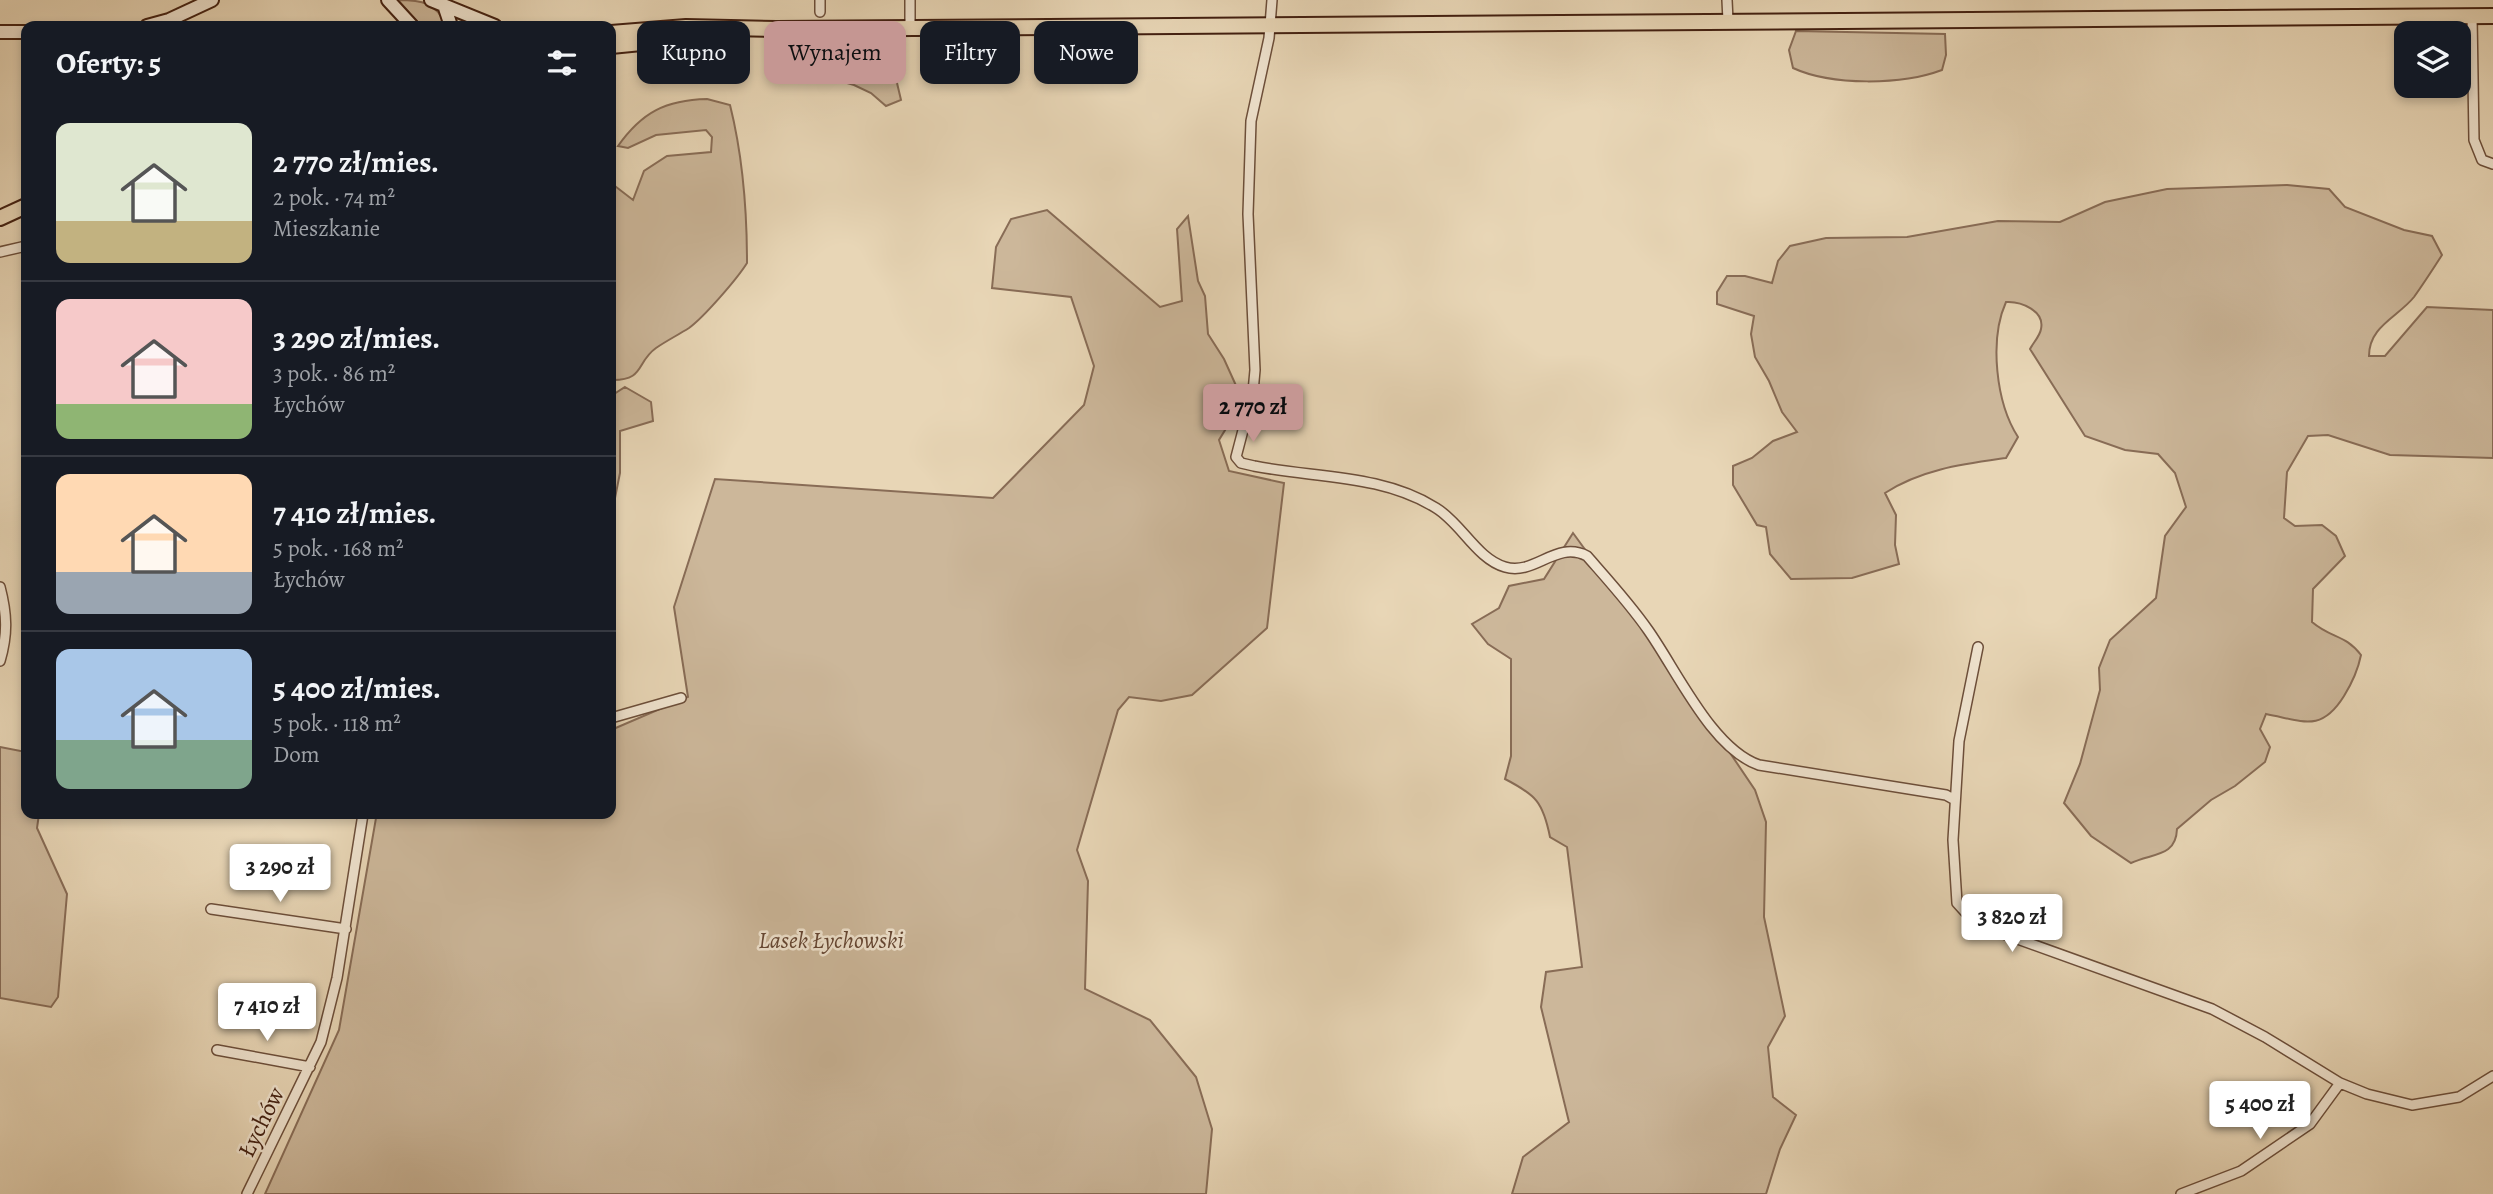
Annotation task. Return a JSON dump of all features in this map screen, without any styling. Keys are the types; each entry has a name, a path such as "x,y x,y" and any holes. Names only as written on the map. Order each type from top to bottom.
{"main road":[{"path":"165,21 212,0"},
{"path":"388,0 407,21"},
{"path":"431,0 481,21"},
{"path":"445,8 449,21"},
{"path":"906,28 2493,16"},
{"path":"616,33 686,27 764,29"},
{"path":"616,45 764,30"},
{"path":"0,32 21,32"},
{"path":"0,218 21,208"}],"street":[{"path":"820,0 820,12"},
{"path":"910,0 910,28"},
{"path":"1272,0 1270,25 1251,121 1248,214 1255,370 1253,392 1236,447 1236,457 1241,463 1279,471 1346,477 1407,496 1436,508 1493,562 1507,568 1519,569 1559,552 1578,552 1587,556 1647,629 1729,748 1742,759 1759,765 1946,795 1955,800"},
{"path":"1727,0 1728,21"},
{"path":"2472,16 2474,140 2482,160 2493,164"},
{"path":"0,251 21,248"},
{"path":"0,587 7,612 7,636 0,661"},
{"path":"1978,647 1959,741 1955,800 1955,894 1965,914 1976,924 2212,1009 2265,1037 2340,1083 2413,1105 2459,1097 2493,1076"},
{"path":"616,717 681,698"},
{"name":"Łychów","path":"247,1194 310,1067 328,1017 346,929 362,819"},
{"path":"211,909 346,929"},
{"name":"Łychów","path":"217,1050 310,1067"},
{"path":"2181,1194 2242,1171 2310,1124 2340,1083"}],"green space":[{"path":"398,0 427,4 438,12 444,21 417,21"},
{"path":"1796,31 1945,34 1946,55 1942,70 1907,79 1867,81 1827,78 1793,68 1789,50"},
{"path":"850,84 897,84 901,100 886,106 871,93"},
{"path":"707,99 730,105 743,184 747,263 695,323 650,353 635,374 616,380 616,187 633,200 644,171 667,156 711,152 712,137 706,130 656,135 628,148 618,146 646,116 667,105"},
{"path":"2287,185 2329,189 2345,207 2404,230 2432,236 2442,255 2414,297 2379,329 2370,346 2369,356 2385,356 2427,307 2493,310 2493,458 2390,455 2328,435 2308,436 2287,472 2284,518 2295,526 2322,525 2336,536 2345,556 2313,589 2312,622 2349,643 2361,655 2354,676 2336,708 2319,720 2301,721 2266,714 2260,729 2270,747 2265,762 2235,786 2211,800 2177,829 2176,838 2168,849 2131,863 2091,836 2064,803 2080,764 2100,690 2099,668 2110,640 2156,598 2165,536 2186,507 2175,473 2158,454 2125,450 2085,436 2030,349 2040,332 2039,317 2025,305 2006,302 1998,334 1997,371 2004,407 2018,437 2006,458 1928,473 1885,493 1896,515 1895,545 1899,564 1852,578 1791,579 1770,554 1766,527 1757,525 1733,485 1733,466 1752,458 1773,441 1797,432 1782,412 1755,357 1751,334 1754,316 1717,304 1717,292 1727,276 1745,276 1772,283 1778,261 1790,246 1826,238 1907,237 1998,221 2060,222 2105,202 2167,189"},
{"name":"Lasek Łychowski","path":"1047,210 1160,307 1182,301 1177,229 1188,216 1198,281 1205,296 1208,334 1224,359 1243,401 1219,440 1229,471 1284,483 1267,628 1192,695 1161,701 1129,697 1118,710 1077,850 1088,881 1085,989 1150,1020 1196,1077 1212,1129 1206,1194 265,1194 339,1030 376,819 616,819 616,728 688,697 674,607 715,479 993,498 1084,405 1094,366 1071,297 992,288 996,247 1011,219"},
{"path":"625,387 651,402 653,421 620,431 620,473 616,493 616,393"},
{"path":"1573,533 1689,692 1755,790 1766,822 1764,917 1785,1016 1768,1047 1773,1097 1796,1115 1780,1149 1766,1194 1512,1194 1523,1157 1569,1122 1541,1007 1546,972 1582,967 1567,847 1550,837 1541,807 1531,795 1505,779 1511,756 1511,659 1488,644 1472,624 1499,608 1509,586 1544,579"},
{"path":"0,747 21,751 21,819 38,819 37,828 67,894 58,997 51,1007 0,998"}]}
